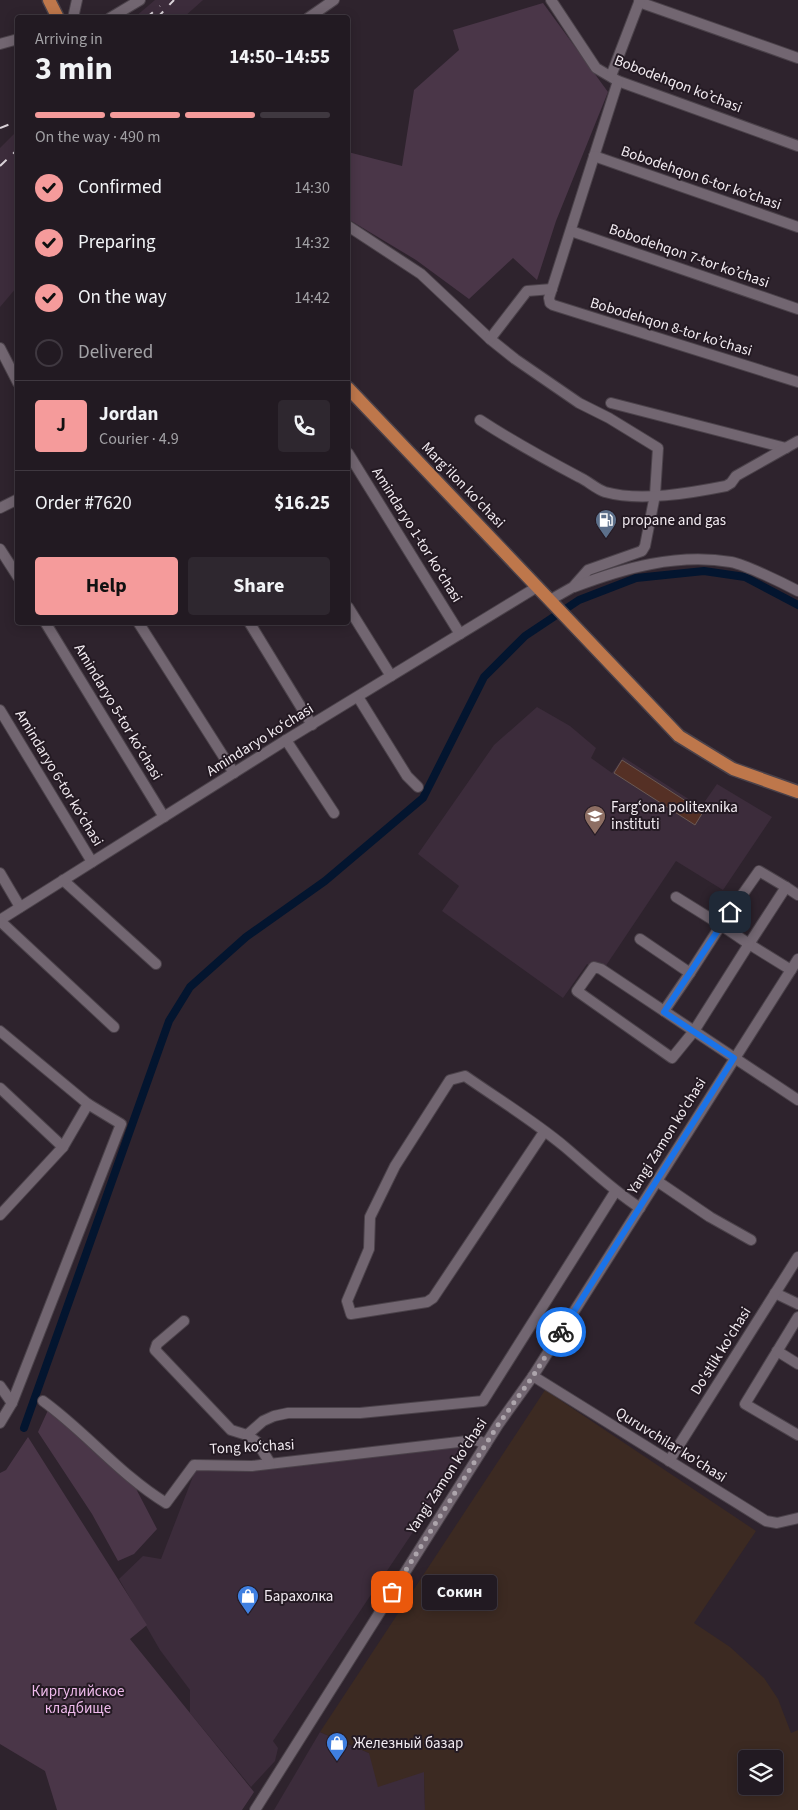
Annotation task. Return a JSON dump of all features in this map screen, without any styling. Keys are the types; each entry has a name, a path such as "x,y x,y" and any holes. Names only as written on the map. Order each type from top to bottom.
{"main road":[{"path":"49,0 56,15"},
{"name":"Marg'ilon ko'chasi","path":"350,391 679,736 733,769 798,792"}],"street":[{"path":"74,15 77,0"},
{"path":"312,15 334,0"},
{"name":"Bobodehqon koʼchasi","path":"551,0 596,68 614,78 798,146"},
{"path":"115,15 138,1"},
{"path":"490,339 527,292 552,289 594,156 614,78 639,1 798,58"},
{"path":"0,44 15,40"},
{"name":"Bobodehqon 6-tor koʼchasi","path":"594,156 798,227"},
{"path":"350,227 421,274 490,339 515,359 578,403 609,418 658,448 656,495 645,546 642,551 588,570 573,587 552,602"},
{"name":"Bobodehqon 7-tor koʼchasi","path":"571,231 798,309"},
{"name":"Bobodehqon 8-tor koʼchasi","path":"552,289 550,303 553,305 798,382"},
{"path":"0,348 15,377"},
{"path":"611,403 786,448"},
{"path":"480,420 521,446 603,492 625,496 656,495 726,486 732,483 736,476 798,441"},
{"name":"Amindaryo 1-tor koʻchasi","path":"350,456 460,634"},
{"path":"0,508 15,500"},
{"path":"0,549 15,573"},
{"path":"573,587 617,571 671,560 685,560 732,562 798,591"},
{"name":"Amindaryo koʻchasi","path":"0,921 286,740 537,587"},
{"path":"350,610 391,676"},
{"name":"Amindaryo 5-tor koʻchasi","path":"47,625 164,817"},
{"path":"140,625 234,773"},
{"path":"251,625 312,725"},
{"path":"358,697 406,776 418,787"},
{"name":"Amindaryo 6-tor koʻchasi","path":"0,710 92,862"},
{"path":"286,740 334,813"},
{"path":"664,1012 720,925 759,871 798,895"},
{"path":"0,873 20,907"},
{"path":"63,880 156,964"},
{"path":"786,887 694,1031 672,1058 577,991 594,967 601,969 664,1012 694,1031 798,1100"},
{"path":"676,897 791,970"},
{"path":"0,921 114,1026"},
{"path":"640,939 690,973"},
{"name":"Yangi Zamon ko'chasi","path":"255,1810 486,1444 533,1376 798,959"},
{"path":"0,1031 88,1104 121,1124 12,1403 0,1423"},
{"path":"544,1132 433,1298 427,1302 351,1314 347,1301 369,1249 370,1217 395,1166 450,1080 465,1076 544,1132 565,1147 615,1192 640,1208"},
{"path":"0,1088 63,1147"},
{"path":"1,1213 63,1147 88,1104"},
{"path":"657,1181 710,1217 751,1240"},
{"path":"247,1435 263,1421 288,1413 360,1413 483,1401 615,1192"},
{"name":"Do'stlik ko'chasi","path":"669,1461 798,1257"},
{"path":"776,1293 798,1304"},
{"path":"798,1318 745,1404 798,1435"},
{"path":"184,1321 157,1344 155,1350 232,1430 247,1435 257,1442 270,1463"},
{"path":"777,1351 798,1364"},
{"name":"Quruvchilar ko'chasi","path":"533,1376 766,1521 777,1523 798,1518"},
{"path":"0,1386 12,1403"},
{"name":"Tong koʻchasi","path":"43,1401 66,1418 150,1493 166,1503 194,1465 252,1466 476,1440 486,1444"}],"shaded area":[{"path":"155,0 203,0 186,15 137,15"},
{"path":"15,133 15,289 0,307 0,148"},
{"name":"Fargʻona politexnika instituti","path":"537,707 570,726 596,748 591,758 612,773 623,757 701,807 717,784 772,817 723,890 676,861 601,973 587,964 563,998 442,911 459,886 418,854 494,745"},
{"path":"545,1390 756,1531 694,1623 730,1647 764,1678 778,1699 791,1733 798,1730 798,1810 425,1810 424,1772 378,1787 369,1753 320,1732"},
{"name":"Барахолка","path":"474,1441 273,1741 278,1748 275,1761 251,1787 190,1713 190,1690 160,1650 119,1579 143,1556 161,1559 197,1466"},
{"name":"Железный базар","path":"320,1732 369,1753 424,1772 425,1810 274,1810"}],"green space":[{"path":"543,3 608,92 556,221 537,280 513,258 469,299 416,260 350,220 350,153 402,166 414,90 459,50 453,30"},
{"path":"49,1408 132,1481 157,1529 134,1554 118,1561 92,1514 38,1432"},
{"name":"Киргулийское кладбище","path":"28,1437 147,1625 130,1639 254,1792 242,1810 57,1810 45,1771 0,1744 0,1473 6,1470"}],"building":[{"path":"622,760 703,812 695,825 614,773"}],"waterway":[{"path":"24,1428 169,1021 190,987 246,937 325,881 423,798 484,677 525,636 579,600 636,578 704,571 745,577 798,605"}],"railway":[{"path":"160,15 174,0"},
{"path":"150,15 160,6"},
{"path":"0,128 15,122"},
{"path":"0,166 15,152"}],"way so far":[{"path":"392,1592 498,1425 561,1332"}],"place":[{"name":"propane and gas","path":"606,539"},
{"name":"Fargʻona politexnika instituti","path":"595,835"},
{"name":"Сокин","path":"392,1592"},
{"name":"Барахолка","path":"248,1615"},
{"name":"Железный базар","path":"337,1762"}],"route":[{"path":"561,1332 734,1058 664,1012 730,912"}]}
